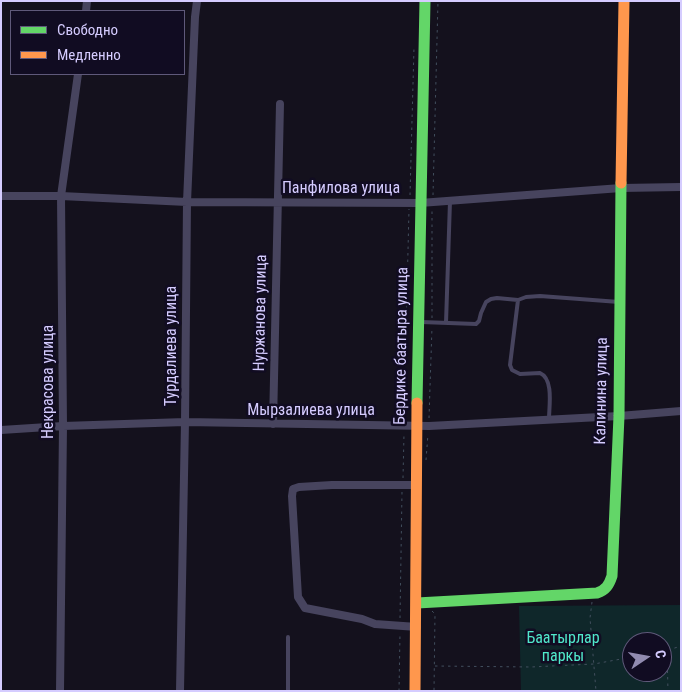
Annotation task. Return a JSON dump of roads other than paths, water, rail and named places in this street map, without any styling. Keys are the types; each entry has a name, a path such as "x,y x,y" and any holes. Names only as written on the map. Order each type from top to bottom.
{"street":[{"name":"Турдалиева улица","path":"180,691 187,202 197,1"},
{"name":"Бердике баатыра улица","path":"415,691 417,627 420,603 416,485 423,426 415,203 424,1"},
{"name":"Калинина улица","path":"420,603 597,593 603,592 609,586 612,576 619,416 624,1"},
{"name":"Некрасова улица","path":"60,691 63,426 61,196 78,75"},
{"name":"Нуржанова улица","path":"273,424 280,104"},
{"name":"Панфилова улица","path":"1,196 61,196 187,202 415,203 621,188 681,187"},
{"name":"Мырзалиева улица","path":"1,430 185,422 423,426 681,411"},
{"path":"416,485 298,487 293,489 292,496 298,597 305,608 362,619 375,624 417,627"}],"lane":[{"path":"446,323 450,201"},
{"path":"418,322 476,324 479,322 486,302 497,298 518,300 526,297 540,296 620,302"},
{"path":"518,300 510,364 512,370 520,374 540,373 546,376 549,388 549,420"},
{"path":"288,637 288,691"}],"park label":[{"name":"Баатырлар паркы","path":"563,648"}]}
